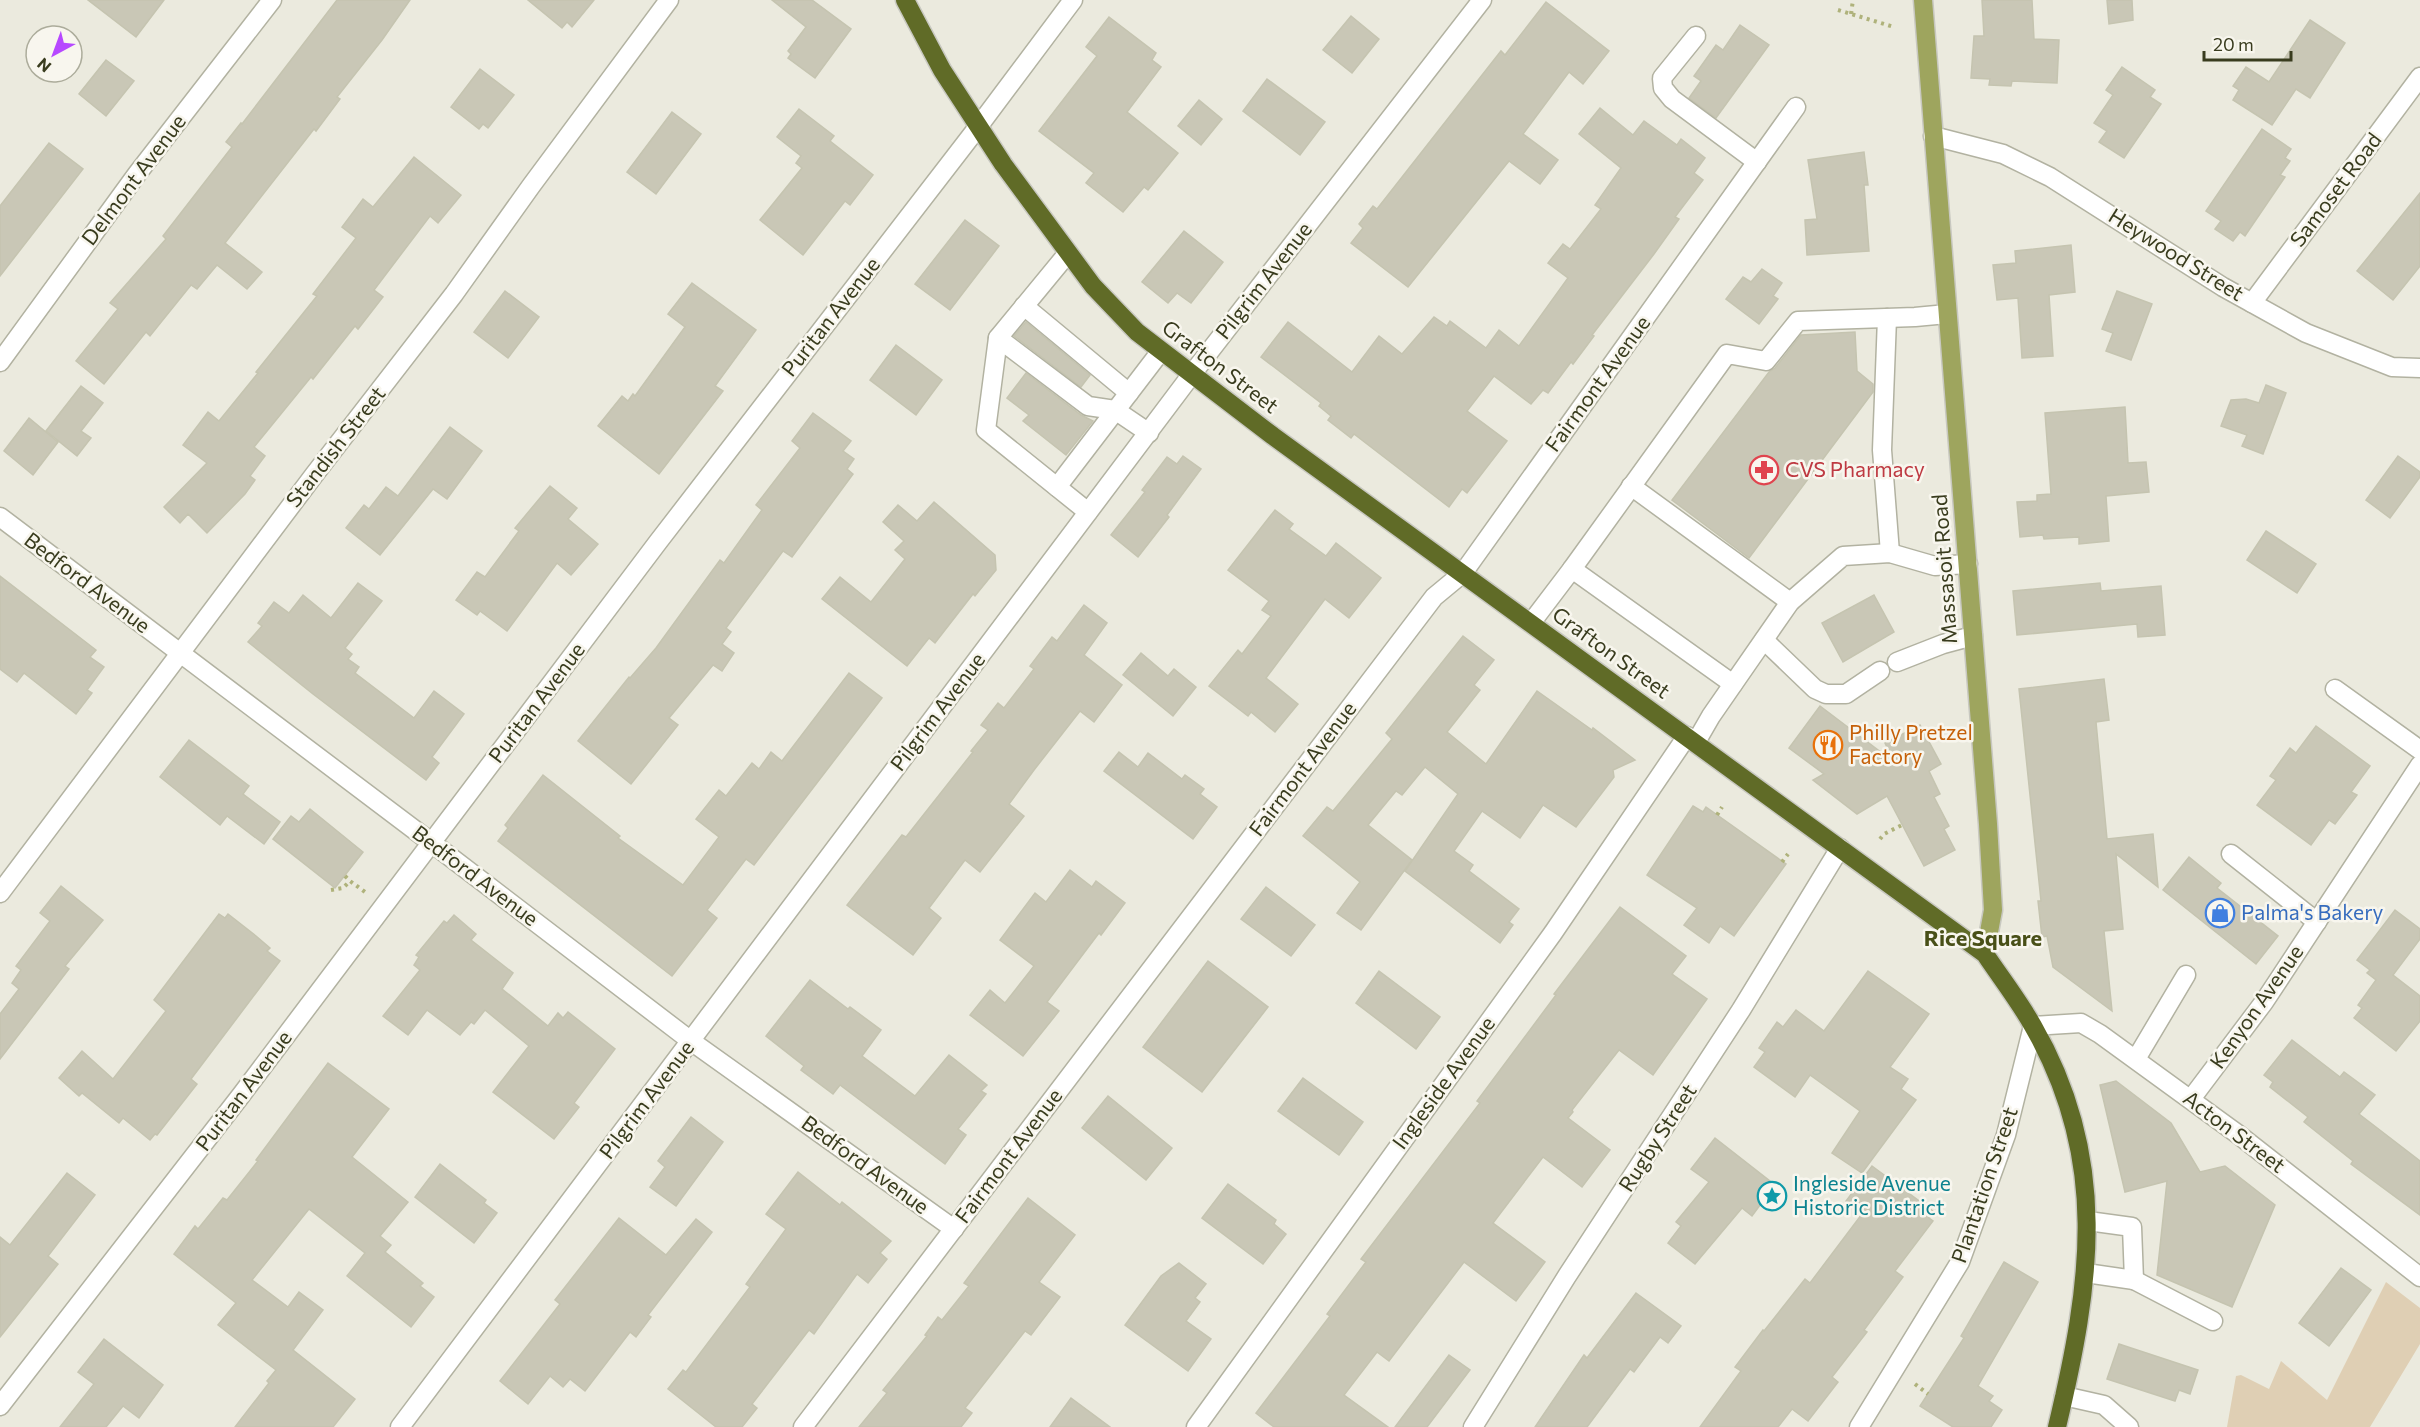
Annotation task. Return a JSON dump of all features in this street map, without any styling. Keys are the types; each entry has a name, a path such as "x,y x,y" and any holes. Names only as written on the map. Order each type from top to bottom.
{"highway":[{"name":"Grafton Street","path":"905,0 936,60 978,127 1092,286 1137,332 1273,436 1985,954 2033,1026 2068,1106 2082,1156 2088,1221 2086,1273 2078,1336 2057,1427"}],"main road":[{"name":"Massasoit Road","path":"1923,0 1988,824 1993,910 1985,954"}],"street":[{"name":"Delmont Avenue","path":"0,363 137,174 272,0"},
{"name":"Standish Street","path":"0,892 314,475 454,294 669,0"},
{"name":"Puritan Avenue","path":"0,1406 242,1095 658,542 1073,0"},
{"name":"Pilgrim Avenue","path":"400,1427 1192,374 1482,0"},
{"path":"1695,36 1662,78 1663,88 1672,99 1757,162"},
{"name":"Samoset Road","path":"2252,303 2420,77"},
{"name":"Fairmont Avenue","path":"803,1427 1434,597 1463,573 1796,107"},
{"name":"Heywood Street","path":"1933,136 2003,154 2050,177 2252,303 2306,333 2392,367 2420,368"},
{"path":"1068,253 998,338 986,430 1088,512"},
{"path":"1024,306 1129,393"},
{"path":"1531,623 1727,354 1766,361 1798,321 1947,314"},
{"path":"1887,318 1882,450 1890,553"},
{"path":"998,338 1088,406 1115,410 1149,433"},
{"path":"1057,487 1161,351"},
{"path":"2392,367 2420,379"},
{"path":"1631,486 1790,602"},
{"name":"Bedford Avenue","path":"0,517 691,1041 954,1229"},
{"name":"Ingleside Avenue","path":"1201,1425 1790,602 1843,556 1890,553 1935,566 1968,564"},
{"path":"1572,569 1733,684"},
{"path":"1897,662 1943,644 1973,636"},
{"path":"1764,640 1815,688 1826,694 1846,694 1880,671"},
{"path":"2335,689 2420,750"},
{"name":"Kenyon Avenue","path":"2190,1099 2264,1002 2420,765"},
{"name":"Rugby Street","path":"1473,1427 1741,1010 1840,848"},
{"path":"2231,854 2316,922"},
{"path":"2136,1059 2186,975"},
{"name":"Acton Street","path":"2033,1026 2081,1023 2136,1059 2190,1099 2420,1277"},
{"name":"Plantation Street","path":"1859,1427 1960,1262 2006,1135 2033,1026"},
{"path":"2088,1221 2132,1227 2134,1280"},
{"path":"2086,1273 2134,1280 2213,1322"},
{"path":"2064,1396 2104,1405 2129,1427"}],"path":[{"path":"1851,14 1853,0"},
{"path":"1838,10 1894,27"},
{"path":"1717,814 1722,807"},
{"path":"1880,839 1884,834 1902,825"},
{"path":"1782,862 1788,854"},
{"path":"345,876 366,893"},
{"path":"331,890 344,888 350,880"},
{"path":"1915,1384 1928,1394"}],"shaded area":[{"path":"2386,1282 2420,1308 2420,1344 2370,1427 2227,1427 2236,1376 2241,1375 2269,1389 2281,1361 2327,1400"}],"building":[{"path":"88,0 164,0 136,37"},
{"path":"337,0 410,0 337,97 340,99 316,131 314,129 225,243 262,272 247,289 217,265 197,289 191,285 150,336 146,332 104,384 76,361 118,309 110,303 166,239 163,236 232,147 226,142"},
{"path":"528,0 594,0 572,27 567,22 562,28"},
{"path":"772,0 812,0 851,29 815,78 788,58 791,54 788,51 806,27"},
{"path":"1982,0 2032,0 2034,39 2059,40 2057,83 2012,81 2011,86 1989,85 1990,79 1971,78 1974,36 1984,36"},
{"path":"2107,0 2132,0 2133,20 2109,24"},
{"path":"1546,2 1609,51 1583,84 1569,72 1523,134 1558,160 1540,184 1509,161 1408,287 1351,243 1363,228 1359,224 1373,206 1377,209 1501,51 1505,55"},
{"path":"1351,16 1379,39 1352,73 1323,50"},
{"path":"1109,17 1156,53 1152,60 1161,67 1127,112 1178,153 1148,190 1144,187 1123,212 1086,183 1094,173 1039,131 1097,56 1086,47"},
{"path":"2310,20 2345,43 2310,98 2296,89 2272,125 2233,100 2239,90 2233,86 2246,67 2269,82"},
{"path":"1740,25 1769,45 1716,118 1689,98 1701,81 1694,76 1716,45 1723,50"},
{"path":"106,60 134,81 106,116 79,94"},
{"path":"2122,67 2155,90 2150,97 2161,104 2124,158 2099,142 2107,131 2094,123 2113,95 2106,90"},
{"path":"480,69 514,95 488,128 483,124 479,129 451,107"},
{"path":"1267,79 1325,122 1300,155 1243,111"},
{"path":"1199,100 1222,119 1201,145 1178,126"},
{"path":"1600,108 1633,135 1644,121 1677,145 1681,139 1705,158 1694,173 1703,180 1675,217 1679,219 1654,254 1592,335 1594,336 1573,364 1571,362 1548,393 1543,390 1531,404 1494,376 1467,411 1507,441 1467,493 1462,489 1449,507 1354,434 1351,438 1328,420 1331,416 1319,406 1321,403 1261,357 1288,322 1352,372 1379,336 1402,354 1434,317 1447,326 1450,321 1486,348 1499,330 1519,346 1568,278 1548,263 1563,244 1570,249 1601,209 1595,205 1621,168 1579,134"},
{"path":"799,109 834,136 830,141 873,175 850,205 845,201 803,255 760,220 802,168 796,163 801,156 777,137"},
{"path":"672,112 701,134 656,194 627,172"},
{"path":"2262,129 2291,149 2285,158 2290,161 2280,175 2285,177 2245,236 2240,232 2233,241 2215,229 2221,221 2206,211"},
{"path":"49,143 83,169 0,276 0,206"},
{"path":"1864,152 1868,185 1864,185 1869,251 1807,255 1805,220 1817,219 1808,160"},
{"path":"414,157 461,195 438,223 430,216 374,290 383,297 358,329 355,326 313,379 311,377 254,447 265,456 250,476 255,480 245,494 207,533 188,514 180,523 164,507 207,463 183,445 208,412 219,421 317,296 313,294 356,238 342,227 363,199 373,207"},
{"path":"2420,193 2420,266 2393,300 2357,271"},
{"path":"965,220 999,246 950,310 915,284"},
{"path":"1184,231 1223,262 1191,303 1177,293 1168,303 1142,282"},
{"path":"2071,245 2075,292 2049,295 2053,356 2022,358 2018,298 1997,300 1993,265 2016,263 2015,251"},
{"path":"1762,269 1782,283 1773,296 1778,299 1759,324 1726,299 1743,277 1751,282"},
{"path":"692,283 756,330 715,386 723,391 659,474 598,426 622,396 628,401 633,394 635,396 685,327 668,314"},
{"path":"505,291 539,317 508,358 474,332"},
{"path":"2117,291 2152,304 2131,360 2106,351 2113,333 2102,329"},
{"path":"1026,322 1090,375 1081,387 1014,336"},
{"path":"1855,332 1857,371 1873,384 1873,392 1749,558 1672,500 1769,372 1775,368 1801,335"},
{"path":"896,345 942,380 916,415 870,380"},
{"path":"1026,373 1081,415 1093,421 1066,455 1023,421 1029,415 1007,398"},
{"path":"2266,385 2286,393 2263,454 2242,446 2247,435 2221,426 2231,400 2246,399 2259,403"},
{"path":"81,386 103,403 81,431 91,438 77,456 46,431"},
{"path":"2125,407 2128,463 2146,462 2149,492 2106,496 2109,541 2079,544 2079,537 2044,539 2043,535 2020,537 2017,502 2037,501 2037,495 2051,494 2045,413"},
{"path":"813,413 851,441 843,451 854,459 847,469 853,474 792,557 783,551 726,628 731,632 722,644 734,653 722,671 713,665 669,718 678,725 631,784 578,741 629,677 656,648 720,560 724,563 762,510 756,505 800,448 792,441"},
{"path":"29,418 58,442 33,475 4,451"},
{"path":"450,427 482,451 447,499 433,489 380,555 346,528 364,505 369,509 386,487 398,496"},
{"path":"1183,456 1201,469 1167,515 1169,517 1138,557 1111,535 1145,492 1142,490 1167,457 1177,464"},
{"path":"2398,456 2420,472 2420,477 2390,518 2366,500"},
{"path":"550,486 577,508 568,519 598,544 571,575 557,563 507,631 480,611 477,615 456,600 477,572 485,577 519,531 515,528"},
{"path":"934,502 995,555 996,570 975,596 973,594 935,643 929,638 907,666 822,599 840,577 871,602 905,559 895,550 904,541 883,522 898,505 917,521"},
{"path":"1275,510 1293,524 1289,529 1326,556 1336,543 1381,578 1349,618 1325,599 1266,678 1298,704 1275,732 1251,712 1248,716 1209,686 1238,650 1242,654 1271,616 1262,610 1269,601 1228,570"},
{"path":"2266,531 2316,564 2297,593 2247,560"},
{"path":"0,576 96,650 90,657 104,667 87,690 92,693 76,714 24,673 17,682 0,669"},
{"path":"358,583 382,601 345,648 352,654 348,659 359,667 355,673 414,718 434,691 464,714 432,757 439,763 426,780 248,642 262,626 258,623 274,602 289,613 303,595 331,618"},
{"path":"2100,583 2101,591 2161,586 2165,635 2138,637 2137,624 2017,635 2013,591"},
{"path":"1874,595 1894,632 1843,662 1822,623"},
{"path":"1084,605 1107,623 1084,655 1122,685 1094,722 1080,711 1034,770 1009,804 1024,816 980,872 965,860 929,908 941,918 913,955 847,905 902,835 906,837 973,752 971,751 988,730 981,725 998,703 1004,708 1034,669 1030,666 1052,637 1057,641"},
{"path":"1463,636 1494,660 1474,685 1480,690 1447,732 1486,764 1537,691 1592,730 1593,728 1635,760 1613,770 1614,777 1576,827 1543,805 1520,838 1482,811 1454,851 1473,865 1469,871 1519,909 1509,922 1513,925 1500,943 1405,871 1458,794 1425,767 1402,795 1396,791 1368,825 1412,860 1361,930 1337,913 1360,882 1303,836 1327,807 1333,811 1392,739 1386,733"},
{"path":"1141,653 1168,676 1174,669 1196,687 1173,716 1123,675"},
{"path":"849,673 882,698 754,865 746,859 707,910 717,918 672,976 498,841 508,828 505,825 543,775 620,836 618,838 683,885 719,837 696,819 719,790 726,796 752,763 759,769 771,752 782,761"},
{"path":"2104,679 2109,720 2096,722 2107,839 2153,834 2158,887 2116,854 2123,929 2104,931 2112,1011 2053,967 2047,936 2042,937 2038,901 2041,901 2019,689"},
{"path":"1820,706 1894,762 1885,743 1920,725 1941,764 1929,771 1940,794 1934,797 1949,826 1944,829 1955,850 1924,866 1887,796 1857,814 1813,780 1824,774 1789,748"},
{"path":"2316,726 2370,766 2351,792 2357,795 2335,824 2329,820 2311,845 2257,805 2276,780 2270,776 2290,748 2296,753"},
{"path":"189,740 249,786 243,794 280,822 264,844 227,816 220,825 160,777"},
{"path":"1119,752 1138,767 1148,753 1182,779 1185,775 1204,789 1200,794 1217,807 1193,839 1104,771"},
{"path":"1693,806 1703,812 1706,807 1786,864 1734,936 1720,926 1709,943 1684,925 1697,908 1647,875"},
{"path":"310,809 363,852 335,888 273,839 291,816 299,822"},
{"name":"Palma's Bakery","path":"2189,857 2221,883 2217,888 2278,936 2256,964 2163,890"},
{"path":"1070,870 1092,887 1096,881 1125,903 1101,935 1099,933 1047,1002 1059,1011 1023,1056 970,1015 990,990 1005,1003 1034,966 1000,940 1035,893 1046,902"},
{"path":"61,886 103,920 65,966 69,969 0,1059 0,1014 19,989 12,983 21,970 16,966 50,921 40,913"},
{"path":"1266,887 1315,925 1291,956 1241,919"},
{"path":"1620,907 1686,956 1672,974 1707,999 1653,1075 1619,1050 1572,1110 1568,1118 1610,1150 1582,1187 1543,1157 1493,1223 1545,1262 1516,1301 1464,1262 1389,1361 1377,1352 1344,1395 1388,1427 1274,1427 1256,1413 1330,1316 1327,1314 1366,1262 1361,1259 1480,1103 1477,1101"},
{"path":"2395,910 2420,929 2420,939 2393,975 2420,996 2420,1021 2396,1051 2354,1018 2362,1008 2358,1005 2376,980 2367,973 2370,970 2357,960"},
{"path":"219,914 225,918 228,914 270,948 267,951 280,961 191,1079 197,1084 157,1135 155,1134 150,1140 123,1118 119,1123 82,1093 79,1096 59,1078 82,1051 113,1079 166,1011 154,1000"},
{"path":"454,915 476,934 471,940 513,973 502,989 548,1026 558,1013 563,1018 568,1012 615,1049 574,1103 579,1107 554,1139 493,1092 529,1046 485,1010 474,1024 471,1022 460,1035 427,1010 408,1035 383,1016 420,970 414,965 419,957 416,955 444,921 447,923"},
{"path":"1208,961 1268,1007 1202,1092 1143,1047"},
{"path":"1379,971 1440,1017 1416,1049 1356,1003"},
{"path":"1868,971 1929,1014 1890,1067 1908,1079 1901,1089 1916,1100 1862,1173 1832,1153 1860,1111 1810,1075 1795,1097 1754,1067 1765,1052 1759,1048 1777,1022 1783,1027 1796,1010 1824,1031"},
{"path":"810,980 848,1009 850,1007 881,1030 862,1056 915,1096 949,1055 987,1085 981,1091 986,1094 958,1129 966,1135 945,1164 840,1085 833,1094 801,1070 804,1066 766,1036"},
{"path":"2292,1040 2340,1077 2344,1072 2375,1095 2359,1114 2420,1161 2420,1215 2351,1164 2353,1161 2304,1122 2308,1117 2270,1087 2273,1082 2264,1075"},
{"path":"328,1063 389,1109 352,1157 408,1202 380,1236 391,1245 385,1252 423,1283 420,1286 434,1297 411,1327 347,1276 365,1253 309,1209 252,1280 288,1307 299,1292 323,1310 293,1350 355,1399 333,1427 235,1427 269,1383 267,1381 276,1370 218,1325 236,1303 174,1254 195,1226 198,1229 223,1198 227,1200 258,1161 256,1160"},
{"path":"1303,1078 1363,1122 1339,1155 1278,1111"},
{"path":"2116,1081 2171,1123 2200,1172 2225,1166 2275,1205 2232,1307 2157,1275 2167,1181 2125,1192 2100,1085"},
{"path":"1108,1096 1172,1148 1146,1180 1082,1128"},
{"path":"691,1117 723,1142 676,1206 650,1187 665,1167 658,1161"},
{"path":"1715,1138 1775,1185 1752,1216 1742,1208 1695,1264 1668,1243 1681,1226 1676,1222 1709,1182 1691,1169"},
{"path":"440,1164 486,1200 484,1203 497,1213 474,1243 415,1197"},
{"path":"1872,1166 1934,1212 1929,1218 1933,1221 1895,1271 1903,1277 1864,1330 1867,1332 1832,1377 1838,1382 1808,1421 1792,1409 1778,1427 1700,1427 1741,1371 1735,1367 1763,1330 1805,1279 1810,1283 1862,1214 1846,1201"},
{"path":"798,1172 840,1205 842,1202 891,1241 880,1253 887,1259 868,1283 857,1274 814,1334 809,1330 752,1404 757,1408 742,1427 716,1427 668,1389 683,1370 686,1372 750,1287 746,1284 786,1229 766,1214"},
{"path":"67,1173 95,1195 48,1256 58,1264 0,1337 0,1237 10,1245"},
{"path":"1228,1184 1276,1220 1274,1224 1286,1234 1263,1264 1202,1218"},
{"path":"1028,1198 1075,1235 1039,1282 1060,1297 1031,1335 1025,1331 965,1408 972,1413 961,1427 859,1427 887,1393 883,1390 927,1336 925,1335 938,1317 942,1320 969,1286 964,1283"},
{"path":"619,1218 666,1255 696,1219 712,1232 648,1315 651,1317 636,1337 630,1332 585,1391 570,1379 563,1387 550,1376 528,1404 500,1381 560,1304 555,1300"},
{"path":"2004,1262 2038,1282 1978,1386 1993,1396 1989,1401 2002,1410 1991,1427 1953,1427 1920,1406 1964,1338 1961,1336"},
{"path":"1179,1263 1206,1284 1195,1298 1200,1302 1186,1321 1211,1339 1188,1371 1125,1325 1161,1276"},
{"path":"2341,1268 2371,1290 2329,1346 2299,1323"},
{"path":"1636,1293 1681,1326 1668,1343 1660,1337 1634,1372 1630,1369 1587,1427 1535,1427 1584,1355 1587,1358"},
{"path":"104,1339 163,1385 139,1418 123,1406 106,1427 60,1427 94,1384 78,1372"},
{"path":"2119,1344 2198,1370 2190,1394 2179,1390 2175,1401 2107,1379"},
{"path":"1449,1355 1470,1370 1427,1427 1395,1427"},
{"path":"1071,1398 1110,1427 1050,1427"}],"place":[{"name":"CVS Pharmacy","path":"1764,470"},
{"name":"Philly Pretzel Factory","path":"1828,745"},
{"name":"Palma's Bakery","path":"2220,913"},
{"name":"Ingleside Avenue Historic District","path":"1772,1196"}],"district":[{"name":"Rice Square","path":"1983,938"}]}
